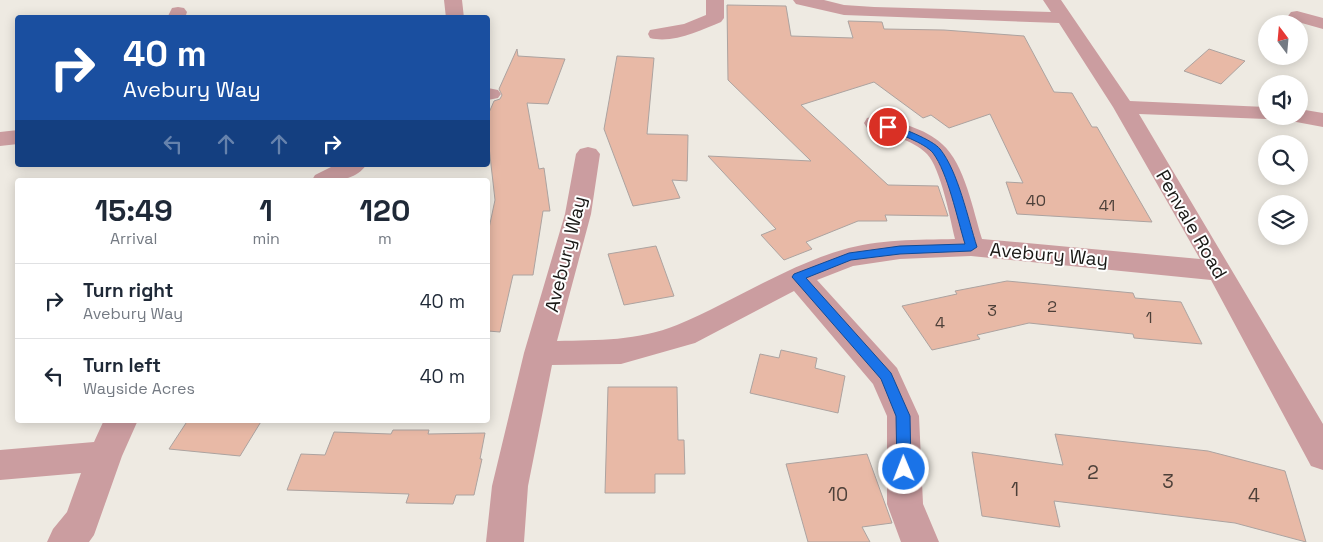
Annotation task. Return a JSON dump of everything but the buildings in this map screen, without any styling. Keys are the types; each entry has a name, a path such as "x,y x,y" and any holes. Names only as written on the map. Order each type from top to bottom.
{"street":[{"path":"657,34 688,29 715,18 715,0"},
{"path":"802,0 844,10 918,7 959,11 1057,9"},
{"name":"Penvale Road","path":"1057,9 1124,107 1220,271 1323,455"},
{"path":"1308,19 1323,24"},
{"path":"1124,107 1258,114"},
{"path":"1308,118 1323,120"},
{"path":"875,123 902,131 936,150 948,171 971,247"},
{"path":"0,139 15,137"},
{"name":"Avebury Way","path":"505,542 510,486 539,353 578,214 588,154"},
{"path":"328,178 350,167"},
{"name":"Avebury Way","path":"539,353 621,352 684,335 798,277 849,256 900,250 971,247 1220,271"},
{"path":"798,277 886,376 903,416 905,504 920,542"},
{"path":"66,542 81,523 105,456 120,423"},
{"path":"0,465 105,456"}],"route":[{"path":"888,127 902,131 936,150 948,171 971,247 900,250 849,256 798,277 886,376 903,416 904,469"}]}
